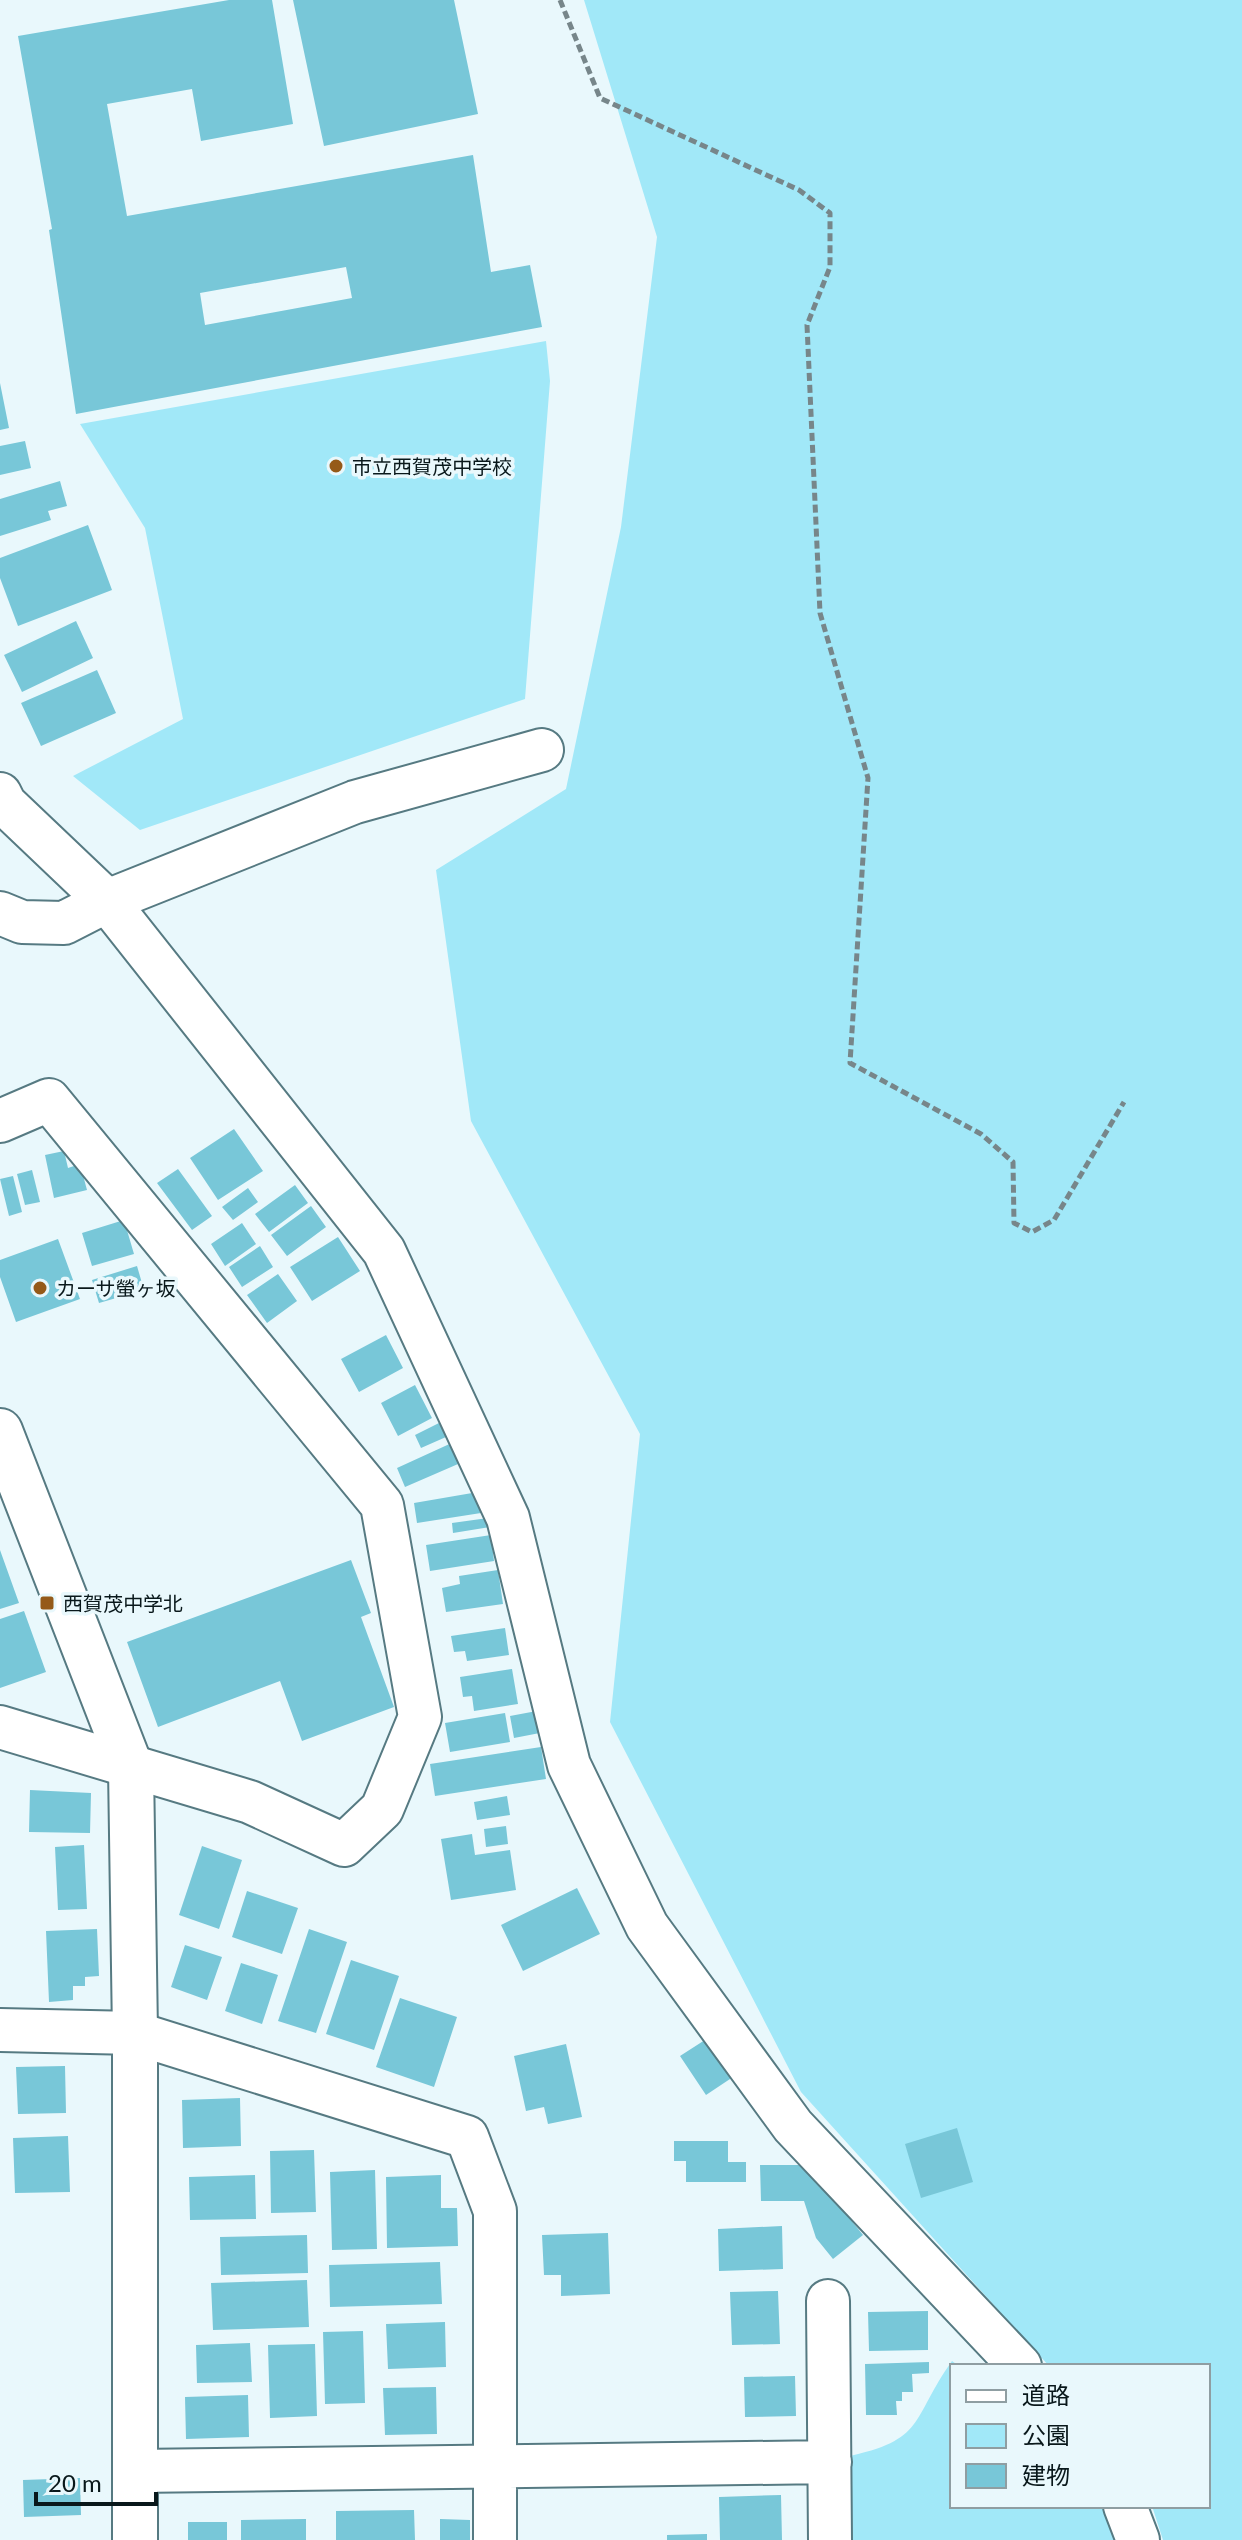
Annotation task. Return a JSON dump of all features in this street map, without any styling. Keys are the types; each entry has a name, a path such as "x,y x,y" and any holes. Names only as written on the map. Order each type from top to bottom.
{"street":[{"path":"0,913 22,922 64,923 107,901 355,802 542,750"},
{"path":"0,794 5,804 107,901 384,1251 508,1518 569,1765 647,1926 793,2126 1018,2364"},
{"path":"0,1121 49,1100 382,1505 420,1717 382,1809 344,1845 250,1802 0,1727"},
{"path":"0,1431 131,1768 135,2033 135,2540"},
{"path":"0,2030 135,2033 467,2137 495,2211 495,2540"},
{"path":"828,2301 830,2540"},
{"path":"135,2471 830,2462"},
{"path":"1126,2508 1138,2540"}],"path":[{"path":"560,0 600,98 799,190 830,213 830,267 807,325 820,613 868,778 850,1013 850,1063 981,1134 1013,1162 1014,1223 1032,1232 1054,1220 1124,1102"}],"green space":[{"path":"584,0 1242,0 1242,2540 1163,2540 1153,2508 1210,2508 1210,2364 1047,2364 801,2092 610,1722 640,1434 471,1121 436,870 566,789 621,527 657,237"},
{"path":"546,341 550,381 525,699 140,830 73,776 183,719 145,528 80,424"},
{"path":"950,2364 950,2508 1105,2508 1117,2540 847,2540 845,2457 890,2443 904,2435 914,2425"}],"building":[{"path":"229,0 272,0 293,124 201,141 192,89 107,104 127,216 473,155 491,272 530,265 542,327 76,414 49,230 52,229 18,36","holes":["346,267 352,298 205,325 200,293"]},
{"path":"293,0 454,0 478,114 324,146"},
{"path":"0,383 9,428 0,430"},
{"path":"25,441 31,468 0,475 0,446"},
{"path":"60,481 67,506 48,511 51,520 0,536 0,499"},
{"path":"88,525 112,590 18,626 0,578 0,558"},
{"path":"76,621 93,658 22,692 4,655"},
{"path":"97,670 116,713 41,746 21,703"},
{"path":"234,1129 263,1171 218,1200 190,1158"},
{"path":"64,1151 68,1168 80,1164 87,1190 54,1198 45,1155"},
{"path":"178,1169 212,1216 192,1230 157,1183"},
{"path":"32,1170 40,1202 25,1205 17,1174"},
{"path":"13,1176 22,1212 9,1216 0,1179"},
{"path":"295,1185 308,1203 269,1232 255,1214"},
{"path":"248,1188 258,1202 233,1220 222,1207"},
{"path":"311,1206 326,1227 287,1256 271,1235"},
{"path":"124,1220 134,1254 92,1266 82,1233"},
{"path":"242,1223 256,1244 225,1266 211,1244"},
{"path":"338,1237 360,1271 312,1301 290,1267"},
{"name":"カーサ螢ヶ坂","path":"58,1239 80,1299 16,1322 0,1277 0,1260"},
{"path":"260,1246 273,1267 242,1287 229,1267"},
{"path":"137,1266 144,1290 99,1303 92,1280"},
{"path":"278,1274 297,1301 267,1323 247,1295"},
{"path":"386,1335 403,1368 359,1392 341,1359"},
{"path":"415,1385 432,1418 398,1436 381,1403"},
{"path":"439,1423 446,1437 421,1448 415,1435"},
{"path":"456,1441 465,1461 405,1487 397,1468"},
{"path":"478,1492 481,1513 417,1523 414,1503"},
{"path":"488,1518 490,1527 453,1533 452,1523"},
{"path":"491,1535 494,1561 430,1571 426,1545"},
{"path":"0,1550 19,1603 0,1609"},
{"path":"351,1560 371,1613 361,1617 394,1707 302,1741 280,1681 158,1727 127,1642"},
{"path":"498,1570 503,1604 446,1612 442,1588 460,1584 459,1576"},
{"path":"24,1611 46,1672 0,1688 0,1619"},
{"path":"505,1628 509,1655 467,1661 465,1651 454,1652 451,1636"},
{"path":"512,1669 518,1704 474,1711 472,1696 463,1697 460,1677"},
{"path":"542,1710 545,1732 514,1738 510,1716"},
{"path":"505,1713 510,1742 450,1752 445,1723"},
{"path":"541,1747 546,1779 435,1796 430,1764"},
{"path":"30,1790 91,1793 90,1833 29,1832"},
{"path":"507,1796 510,1815 477,1820 474,1802"},
{"path":"506,1826 508,1844 486,1847 484,1829"},
{"path":"472,1834 475,1855 510,1850 516,1890 451,1900 441,1839"},
{"path":"84,1845 87,1909 58,1910 55,1847"},
{"path":"202,1846 242,1860 219,1929 179,1915"},
{"path":"577,1888 600,1934 523,1971 501,1925"},
{"path":"247,1891 298,1908 282,1954 232,1937"},
{"path":"97,1929 99,1976 85,1977 85,1986 73,1986 73,2000 49,2002 46,1931"},
{"path":"309,1929 347,1942 316,2033 278,2021"},
{"path":"185,1945 222,1957 207,2000 171,1987"},
{"path":"351,1960 399,1976 374,2050 326,2034"},
{"path":"241,1963 278,1975 262,2024 225,2011"},
{"path":"400,1998 457,2017 434,2087 376,2067"},
{"path":"708,2038 733,2077 706,2095 680,2056"},
{"path":"566,2044 582,2117 548,2124 544,2107 526,2111 514,2056"},
{"path":"65,2066 66,2113 18,2114 16,2067"},
{"path":"240,2098 241,2146 183,2148 182,2100"},
{"path":"957,2128 973,2182 921,2198 905,2144"},
{"path":"68,2136 70,2192 15,2193 13,2138"},
{"path":"674,2141 728,2141 728,2162 746,2162 746,2182 686,2182 686,2161 674,2161"},
{"path":"314,2150 316,2212 271,2213 270,2151"},
{"path":"760,2165 807,2165 863,2235 833,2259 816,2238 804,2201 761,2201"},
{"path":"375,2170 377,2249 332,2250 330,2172"},
{"path":"255,2175 256,2219 190,2220 189,2177"},
{"path":"441,2175 441,2208 457,2208 458,2246 387,2248 386,2177"},
{"path":"782,2226 783,2269 719,2271 718,2229"},
{"path":"608,2233 610,2294 561,2296 561,2275 544,2275 542,2235"},
{"path":"307,2235 308,2273 221,2275 220,2237"},
{"path":"440,2262 442,2304 330,2307 329,2265"},
{"path":"307,2280 309,2327 213,2330 211,2283"},
{"path":"778,2291 780,2344 732,2345 730,2292"},
{"path":"928,2311 928,2350 869,2351 868,2312"},
{"path":"445,2322 446,2367 388,2369 386,2324"},
{"path":"363,2331 365,2403 325,2404 323,2332"},
{"path":"250,2343 252,2382 197,2383 196,2345"},
{"path":"315,2344 317,2416 270,2418 268,2345"},
{"path":"929,2362 929,2373 912,2374 913,2392 902,2392 902,2401 896,2401 897,2415 866,2415 865,2364"},
{"path":"795,2376 796,2416 745,2417 744,2377"},
{"path":"436,2387 437,2434 385,2435 383,2388"},
{"path":"248,2395 249,2437 186,2439 185,2397"},
{"path":"80,2478 81,2515 24,2517 23,2480"},
{"path":"781,2495 782,2540 720,2540 719,2497"},
{"path":"414,2510 415,2540 336,2540 336,2511"},
{"path":"306,2519 306,2540 241,2540 241,2520"},
{"path":"440,2519 470,2520 470,2540 440,2540"},
{"path":"188,2522 227,2522 227,2540 188,2540"},
{"path":"707,2534 707,2540 667,2540 667,2535"}],"place":[{"name":"市立西賀茂中学校","path":"336,466"},
{"name":"カーサ螢ヶ坂","path":"40,1288"},
{"name":"西賀茂中学北","path":"47,1603"}]}
